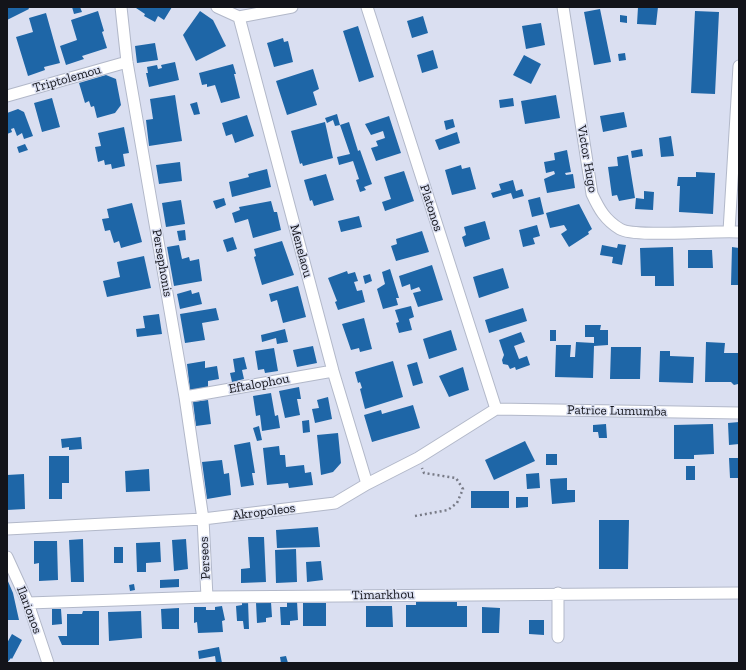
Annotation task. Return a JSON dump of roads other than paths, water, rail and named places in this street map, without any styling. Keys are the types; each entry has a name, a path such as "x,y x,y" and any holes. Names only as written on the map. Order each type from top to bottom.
{"street":[{"name":"Persephonis","path":"121,7 127,62 185,397 203,519"},
{"path":"217,7 239,17 292,7"},
{"name":"Platonos","path":"367,7 496,409"},
{"name":"Victor Hugo","path":"563,7 592,194 603,217 621,230 645,233 734,231"},
{"name":"Menelaou","path":"239,17 333,371 367,484"},
{"name":"Triptolemou","path":"7,96 127,62"},
{"path":"734,231 739,66"},
{"name":"Eftalophou","path":"185,397 333,371"},
{"name":"Patrice Lumumba","path":"496,409 739,413"},
{"name":"Akropoleos","path":"7,530 203,519 335,503 367,484 418,458 496,409"},
{"name":"Perseos","path":"203,519 207,597"},
{"name":"Ilarionos","path":"7,557 28,603 48,663"},
{"path":"558,593 558,637"},
{"name":"Timarkhou","path":"28,603 207,597 558,593 739,593"}]}
